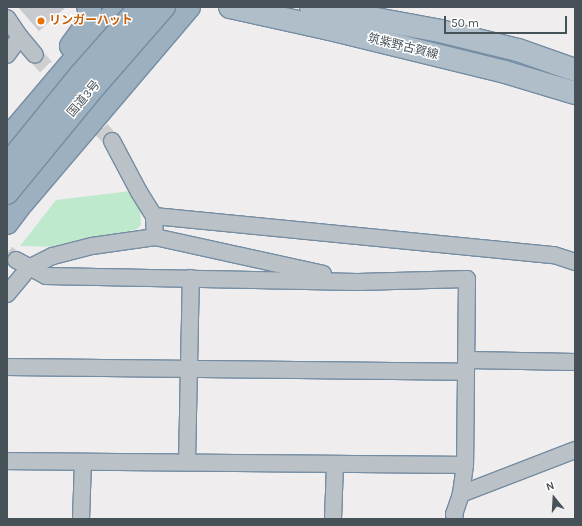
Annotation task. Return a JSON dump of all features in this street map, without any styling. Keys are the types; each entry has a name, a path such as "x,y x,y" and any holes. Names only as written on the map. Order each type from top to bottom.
{"highway":[{"path":"7,132 86,25 90,12 88,7"},
{"path":"7,139 119,7"},
{"name":"国道3号","path":"7,165 81,74 140,7"},
{"name":"国道3号","path":"7,193 95,86 164,7"},
{"path":"7,223 28,196 189,7"}],"main road":[{"name":"筑紫野古賀線","path":"230,7 337,31 505,72 575,93"},
{"name":"筑紫野古賀線","path":"312,7 440,31 518,50 575,70"}],"street":[{"path":"7,18 35,55"},
{"path":"7,55 20,37"},
{"path":"112,141 139,192 154,216 155,236"},
{"path":"154,216 554,255 575,262"},
{"path":"7,294 23,264 92,246 155,236 358,282"},
{"path":"23,264 46,276 358,282 467,279 465,465 461,494 454,514 455,519"},
{"path":"187,462 191,278"},
{"path":"7,367 188,369 466,366 575,362"},
{"path":"461,494 573,456"},
{"path":"7,461 465,465"},
{"path":"81,519 83,462"},
{"path":"333,519 335,464"}],"green space":[{"path":"131,191 140,204 141,225 137,229 63,247 20,246 56,200"}],"building":[{"name":"リンガーハット","path":"18,7 66,7 39,31"}],"tunnel":[{"path":"35,55 65,88"},
{"path":"85,112 112,141"},
{"path":"7,253 16,260"}],"place":[{"name":"リンガーハット","path":"41,21"}]}
